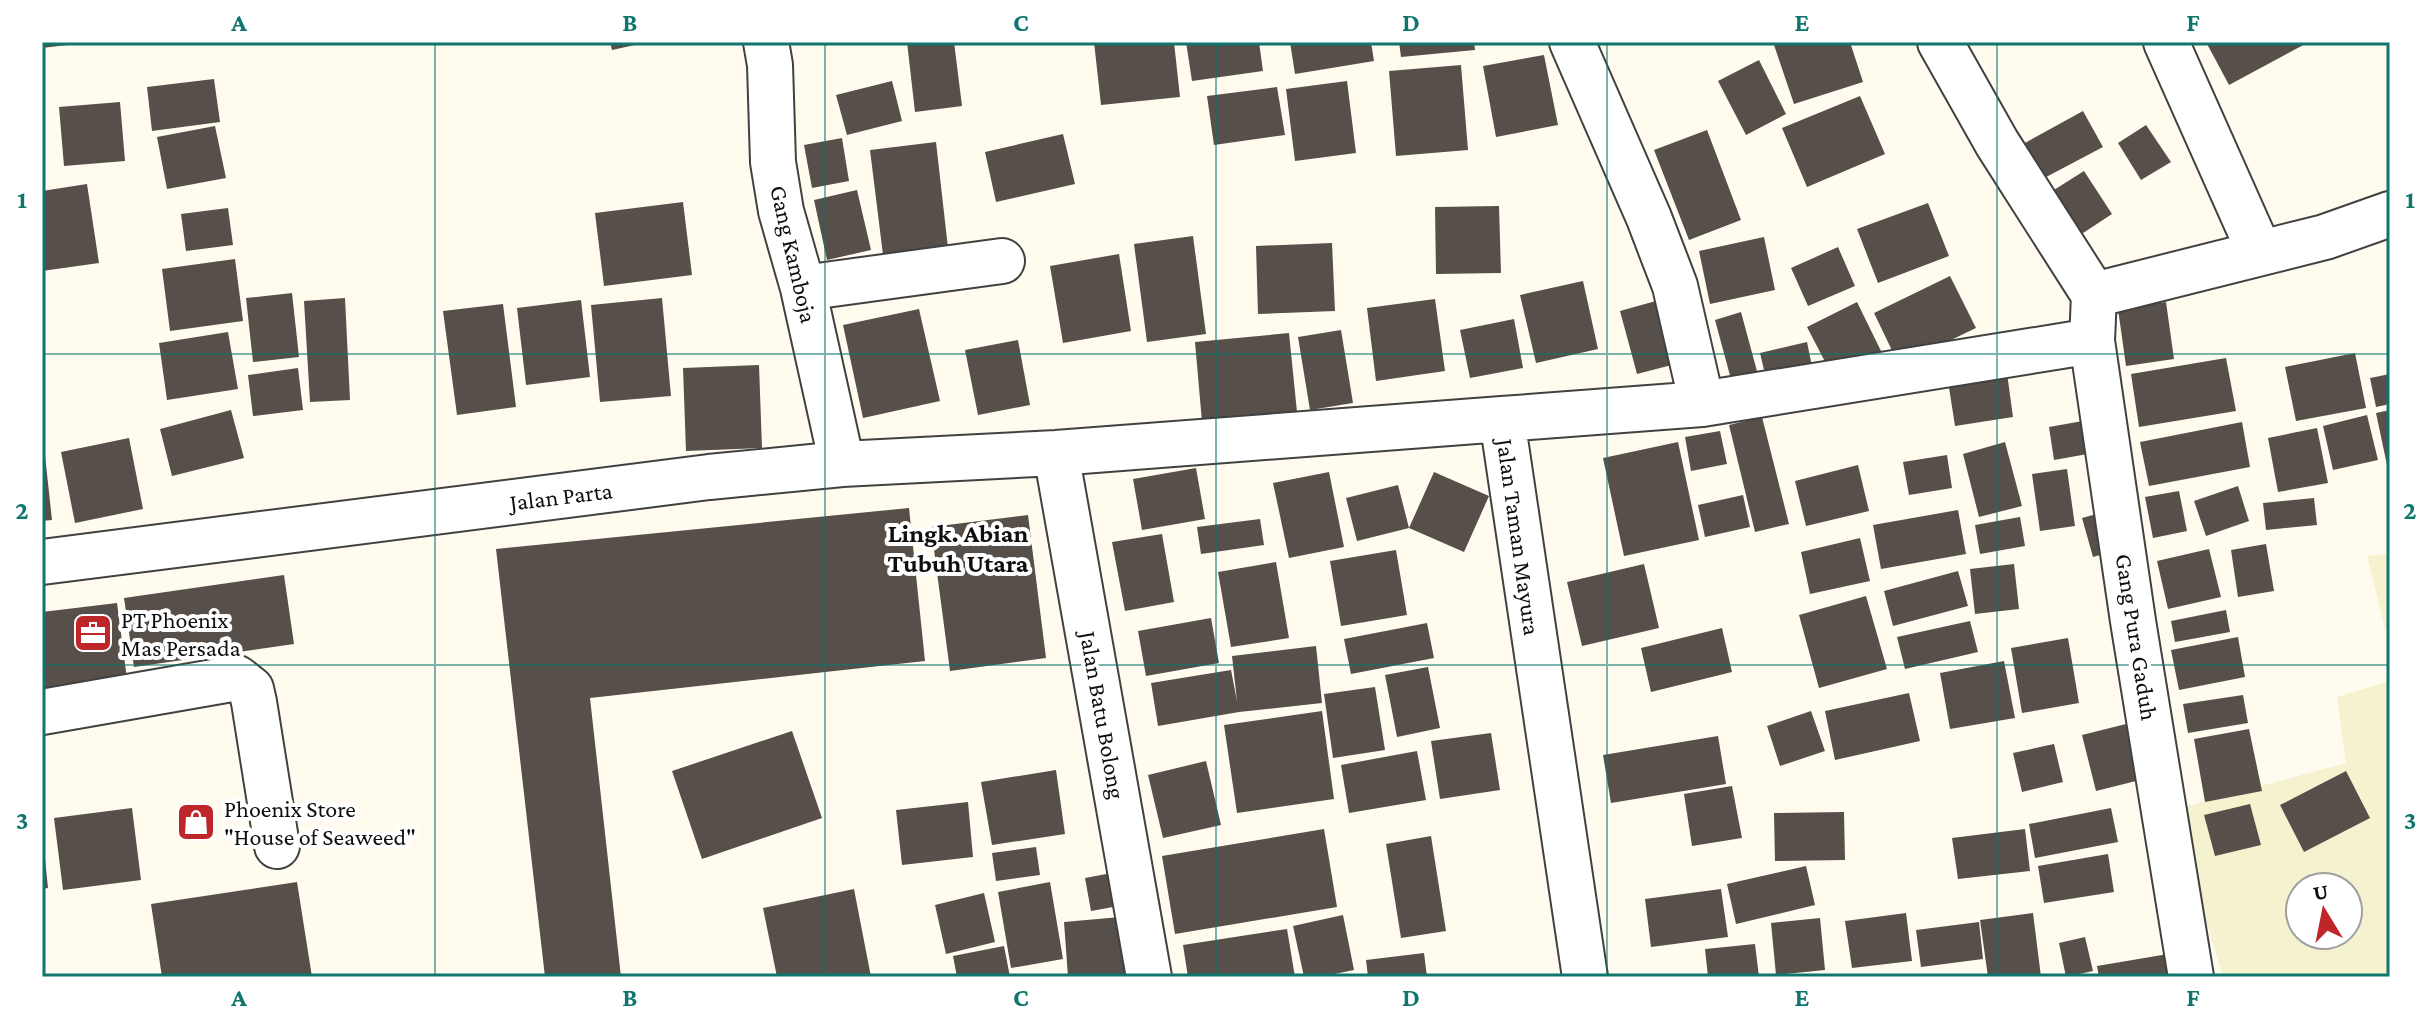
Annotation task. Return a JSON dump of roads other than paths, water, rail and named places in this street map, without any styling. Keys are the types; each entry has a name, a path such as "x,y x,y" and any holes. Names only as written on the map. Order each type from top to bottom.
{"street":[{"name":"Gang Kamboja","path":"766,42 770,65 773,162 781,211 803,288 842,464"},
{"path":"1572,42 1649,218 1675,286 1702,404"},
{"path":"1940,42 1997,143 2094,295 2325,237 2390,214"},
{"path":"2166,42 2260,253"},
{"path":"803,288 1002,261"},
{"name":"Gang Pura Gaduh","path":"2094,295 2092,341 2133,621 2191,977"},
{"path":"1502,419 1702,404 2092,341"},
{"name":"Jalan Taman Mayura","path":"1069,452 1502,419 1585,977"},
{"name":"Jalan Parta","path":"42,562 709,477 842,464 1069,452"},
{"name":"Jalan Batu Bolong","path":"1069,452 1149,977"},
{"path":"42,712 237,678 251,689 277,846"}],"place":[{"name":"PT Phoenix Mas Persada","path":"93,633"},
{"name":"Phoenix Store \"House of Seaweed\"","path":"196,822"}],"district":[{"name":"Lingk. Abian Tubuh Utara","path":"958,548"}]}
